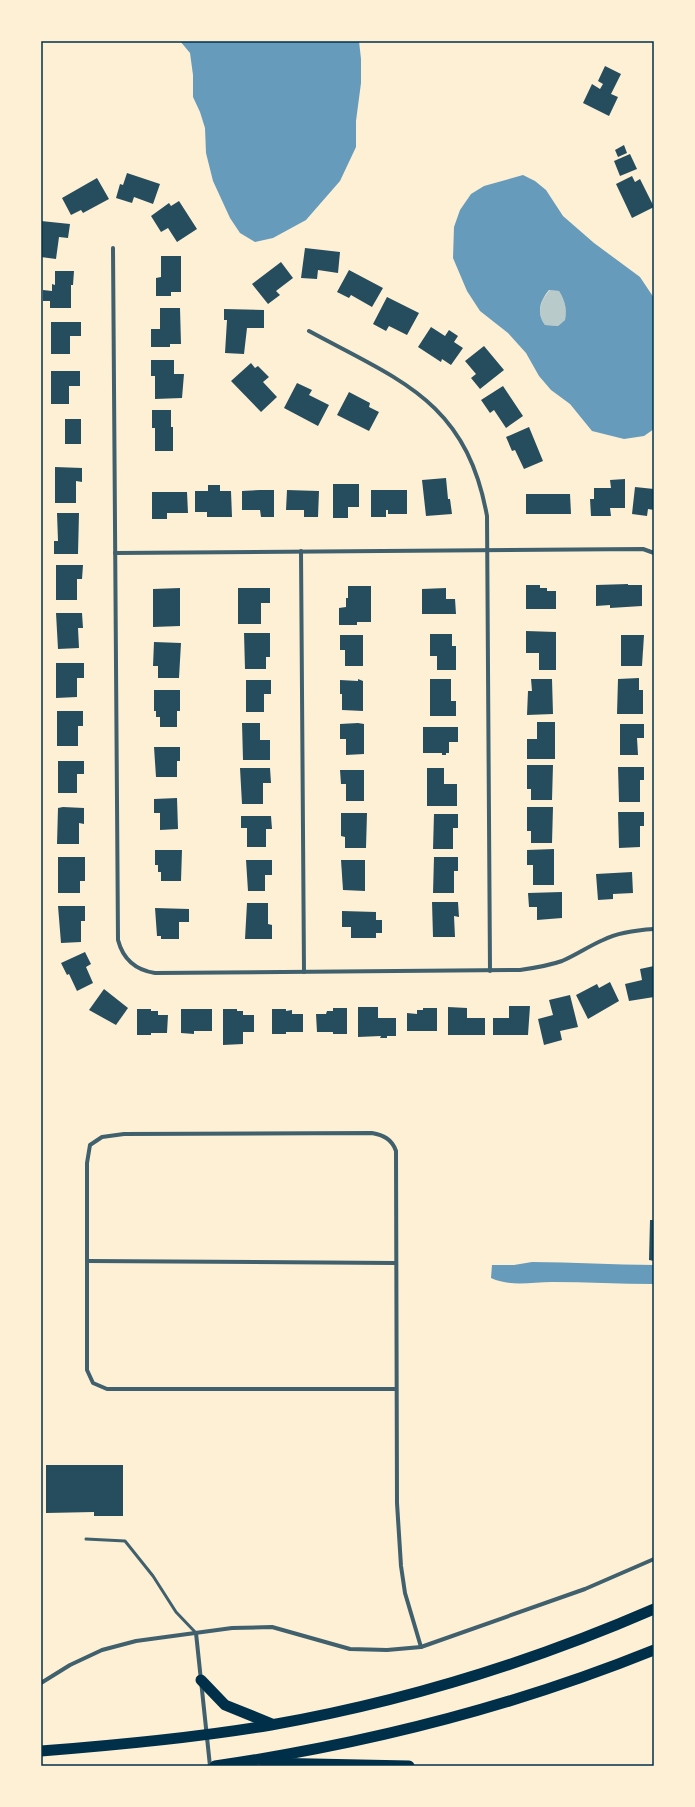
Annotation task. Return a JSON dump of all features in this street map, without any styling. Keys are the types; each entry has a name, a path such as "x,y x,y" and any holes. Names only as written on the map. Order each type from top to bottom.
{"highway":[{"path":"41,1750 121,1745 207,1734 273,1724 380,1701 487,1671 613,1627 654,1610"},
{"path":"215,1766 342,1744 466,1714 543,1691 610,1668 654,1650"},
{"path":"201,1680 225,1705 273,1724"},
{"path":"241,1762 409,1766"}],"street":[{"path":"114,248 118,940 120,947 128,960 140,970 155,973 520,970 541,967 571,957 604,940 630,931 654,929"},
{"path":"308,331 412,388 430,403 446,420 464,445 479,479 487,516 490,971"},
{"path":"115,553 487,549 643,549 654,553"},
{"path":"301,551 304,972"},
{"path":"396,1389 114,1389 97,1386 93,1383 87,1370 87,1159 90,1145 95,1141 109,1135 124,1134 372,1133 390,1140 396,1151 397,1502 401,1566 405,1593 421,1647"},
{"path":"88,1262 396,1263"},
{"path":"41,1683 70,1665 102,1650 136,1641 232,1628 272,1627 350,1649 387,1650 421,1647 585,1589 654,1559"},
{"path":"196,1633 210,1766"}],"lane":[{"path":"86,1539 126,1541 153,1576 176,1612 196,1633"}],"shaded area":[{"path":"550,290 559,291 565,305 565,320 558,326 545,325 542,321 540,312 540,307 544,298"}],"water":[{"path":"180,41 359,41 361,83 356,121 356,147 340,181 306,220 273,238 255,242 240,233 230,218 213,181 206,153 205,128 193,97 193,75 190,53"},
{"path":"523,175 535,181 546,190 563,216 594,243 640,277 654,298 654,429 644,436 624,439 592,431 570,404 551,390 539,376 526,353 508,333 480,311 467,291 453,258 454,227 460,210 471,194 484,186","holes":["549,290 559,291 565,305 565,320 558,326 545,325 542,321 540,312 543,298"]},
{"path":"532,1262 654,1265 654,1284 552,1282 514,1283 499,1281 491,1278 492,1265 514,1265"}],"building":[{"path":"605,66 621,74 611,94 618,97 609,116 583,103 592,84 600,89 603,84 598,81"},
{"path":"624,145 627,153 618,157 615,150"},
{"path":"630,154 637,169 620,176 614,161"},
{"path":"127,173 160,184 153,204 134,197 132,203 116,198 120,184 123,185"},
{"path":"632,176 635,182 640,179 654,207 632,218 616,184"},
{"path":"97,178 109,199 83,213 81,210 71,215 62,198"},
{"path":"179,201 197,229 177,242 168,228 161,232 151,216 169,203 171,206"},
{"path":"41,221 70,224 68,238 59,237 56,259 41,257"},
{"path":"305,248 340,252 338,273 318,270 317,279 301,278"},
{"path":"161,256 181,256 181,292 171,292 171,296 156,296 156,278 161,277"},
{"path":"281,262 293,278 276,291 280,295 268,304 252,284"},
{"path":"349,270 383,288 372,307 351,295 349,298 337,292"},
{"path":"55,271 74,271 73,285 71,285 71,308 50,308 50,301 43,301 43,290 52,291 52,284 55,285"},
{"path":"387,297 419,313 407,335 389,326 386,331 373,324"},
{"path":"160,308 180,308 181,344 170,344 170,347 151,347 151,329 160,329"},
{"path":"224,309 264,310 264,328 247,328 244,354 225,353 227,320 224,320"},
{"path":"51,322 81,322 81,336 70,336 70,354 51,354"},
{"path":"431,327 445,336 449,330 458,336 454,342 463,348 451,365 442,359 441,362 418,347"},
{"path":"484,346 504,370 480,389 471,378 476,374 465,361"},
{"path":"151,360 174,360 174,374 184,374 182,398 155,399 155,376 151,376"},
{"path":"251,363 255,368 258,366 269,377 263,382 277,397 261,412 231,381"},
{"path":"51,371 80,371 80,386 69,386 69,404 51,404"},
{"path":"297,383 312,390 309,395 329,405 318,426 284,408"},
{"path":"503,386 523,416 506,428 494,410 490,413 481,400"},
{"path":"349,392 370,403 369,407 379,412 369,431 337,415"},
{"path":"152,410 171,410 173,451 155,451 155,428 152,428"},
{"path":"65,419 81,419 81,444 65,444"},
{"path":"529,427 543,461 524,469 515,450 512,451 506,437"},
{"path":"55,467 82,468 82,482 76,481 76,503 55,503"},
{"path":"446,478 448,499 450,499 452,514 426,516 422,480"},
{"path":"625,479 625,508 610,508 611,516 591,516 590,499 594,499 594,488 611,488 610,480"},
{"path":"333,484 359,484 359,507 348,507 348,518 333,518"},
{"path":"208,485 220,485 220,491 231,491 232,517 207,517 207,512 195,512 195,491 208,491"},
{"path":"635,487 654,489 654,510 648,509 647,516 632,514"},
{"path":"274,490 274,517 261,517 260,510 242,510 242,491"},
{"path":"287,490 319,491 318,517 304,517 304,510 286,510"},
{"path":"371,490 407,490 407,514 388,514 388,510 386,510 386,517 371,517"},
{"path":"152,492 187,492 188,513 167,513 167,519 152,519"},
{"path":"526,494 570,494 571,514 526,514"},
{"path":"57,513 79,513 78,554 54,554 54,541 58,541"},
{"path":"56,565 83,565 82,579 77,579 77,600 56,600"},
{"path":"526,585 540,585 540,588 547,588 547,591 556,591 556,609 526,609"},
{"path":"596,585 642,585 642,606 610,608 610,605 596,606"},
{"path":"348,586 371,586 371,622 357,622 357,625 339,625 339,608 346,607"},
{"path":"180,588 180,626 153,627 153,589"},
{"path":"238,588 270,588 270,603 261,603 261,624 238,624"},
{"path":"446,588 446,599 455,599 456,614 422,614 422,589"},
{"path":"56,613 82,613 83,628 78,628 79,648 58,649"},
{"path":"526,631 556,632 556,670 539,670 539,653 526,653"},
{"path":"244,633 270,633 270,657 266,657 266,669 245,669"},
{"path":"430,634 452,634 452,646 456,646 456,670 437,670 437,656 430,656"},
{"path":"340,635 363,635 363,666 345,666 345,650 340,650"},
{"path":"621,635 644,635 642,666 621,666"},
{"path":"154,642 181,643 179,678 158,678 158,666 153,666"},
{"path":"56,663 84,663 84,678 77,678 77,697 56,698"},
{"path":"639,678 639,690 643,690 643,714 617,714 618,679"},
{"path":"358,679 363,681 363,711 342,710 340,680 358,681"},
{"path":"430,679 451,679 451,701 456,701 456,716 430,716"},
{"path":"531,679 552,679 553,714 527,715 528,691 532,691"},
{"path":"246,680 271,680 271,694 264,694 264,712 246,712"},
{"path":"154,690 180,690 180,711 177,711 177,727 160,727 160,717 156,717 156,711 154,711"},
{"path":"57,711 83,711 83,726 78,726 78,746 57,746"},
{"path":"537,722 555,722 555,759 527,759 527,739 537,739"},
{"path":"242,723 260,723 260,740 270,740 270,760 243,760"},
{"path":"340,724 364,724 364,754 346,755 346,739 340,739"},
{"path":"620,724 644,724 644,738 637,738 638,755 620,755"},
{"path":"423,727 458,727 458,742 449,742 449,753 446,753 446,755 442,755 442,753 423,753"},
{"path":"154,747 180,747 180,761 177,761 177,777 156,777"},
{"path":"58,761 84,761 84,774 77,774 77,793 58,793"},
{"path":"527,765 553,765 552,800 531,800 531,789 527,789"},
{"path":"618,767 644,767 644,780 640,780 640,802 619,802"},
{"path":"240,768 270,768 271,783 263,783 263,804 242,804"},
{"path":"427,768 444,768 444,784 457,784 457,806 427,806"},
{"path":"340,770 364,770 364,801 346,801 346,784 341,784"},
{"path":"177,798 178,829 160,830 160,813 154,813 154,799"},
{"path":"527,807 553,807 552,843 531,843 531,831 527,831"},
{"path":"58,808 84,808 84,824 79,823 79,844 57,844"},
{"path":"618,812 644,812 644,826 640,826 640,847 619,848"},
{"path":"341,813 367,813 366,848 345,848 345,837 341,836"},
{"path":"434,814 458,814 458,828 453,828 453,849 433,849"},
{"path":"241,816 271,816 272,829 266,829 266,847 247,847 247,828 241,828"},
{"path":"554,849 554,885 533,885 533,865 527,865 527,850"},
{"path":"155,850 182,850 181,881 161,881 161,872 158,872 158,865 155,865"},
{"path":"58,857 85,857 85,881 80,881 80,893 58,893"},
{"path":"434,857 458,857 458,871 454,871 454,893 433,893"},
{"path":"246,860 272,860 272,875 265,875 265,891 248,891"},
{"path":"341,860 365,860 365,891 343,890"},
{"path":"632,872 633,893 613,894 613,899 598,900 596,874"},
{"path":"562,892 562,918 537,920 537,907 529,907 528,893"},
{"path":"432,902 458,902 459,917 454,916 455,937 433,937"},
{"path":"247,903 268,903 268,924 272,925 272,939 245,939"},
{"path":"58,906 85,906 85,921 81,921 81,942 61,943"},
{"path":"155,908 189,909 189,922 179,922 179,939 161,939 161,936 157,936"},
{"path":"342,911 376,912 376,920 382,920 382,933 376,933 376,938 351,938 351,927 342,927"},
{"path":"85,952 91,964 86,967 93,983 77,991 69,974 67,975 61,963"},
{"path":"654,966 654,997 629,1001 625,984 642,980 640,969"},
{"path":"610,982 619,1001 588,1019 576,995 597,984 599,988"},
{"path":"104,989 128,1008 116,1025 89,1010"},
{"path":"570,995 578,1027 560,1031 562,1040 544,1045 538,1019 553,1015 549,1000"},
{"path":"509,1006 530,1006 528,1035 493,1035 493,1018 509,1018"},
{"path":"358,1007 378,1007 378,1018 396,1018 396,1036 387,1036 387,1038 380,1038 381,1036 358,1037"},
{"path":"448,1007 467,1008 467,1018 485,1018 485,1035 448,1035"},
{"path":"333,1008 347,1008 347,1034 317,1032 316,1014 326,1014 327,1011 333,1011"},
{"path":"423,1008 437,1008 437,1031 407,1031 407,1013 417,1014 417,1010 423,1010"},
{"path":"137,1009 151,1009 151,1011 158,1011 158,1015 168,1015 167,1033 137,1035"},
{"path":"181,1009 212,1009 212,1031 194,1031 194,1034 181,1033"},
{"path":"223,1009 237,1009 237,1011 243,1011 243,1015 254,1015 254,1032 243,1032 243,1044 223,1045"},
{"path":"272,1009 286,1009 286,1011 292,1010 292,1014 303,1014 303,1032 272,1034"},
{"path":"650,1220 654,1220 654,1261 649,1260"},
{"path":"46,1465 123,1465 123,1516 94,1516 94,1512 46,1513"}]}
